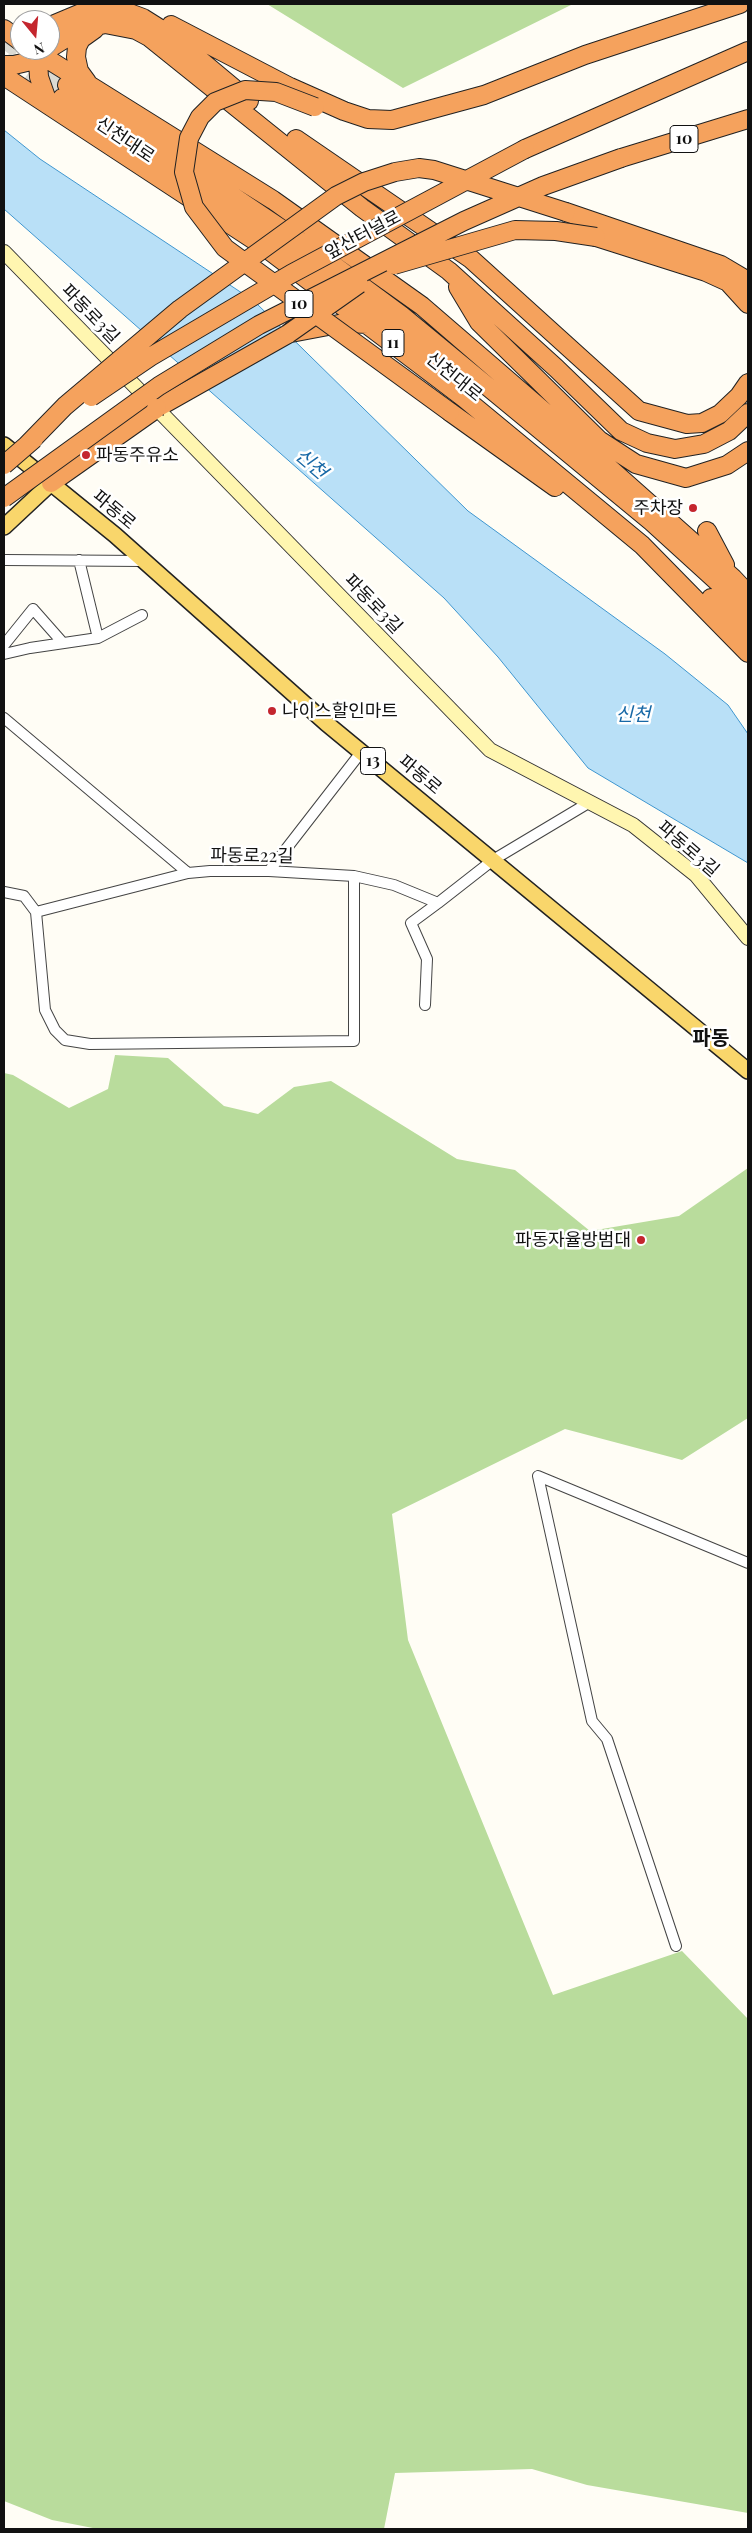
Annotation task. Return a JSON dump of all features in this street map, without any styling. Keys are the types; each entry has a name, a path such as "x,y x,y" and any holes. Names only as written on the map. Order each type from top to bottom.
{"highway":[{"path":"642,546 608,525 225,248 194,207 184,172 189,138 200,117 216,102 245,90 276,92 315,107 353,125 376,130 407,129 430,122 484,95 585,55 740,4"},
{"path":"60,22 70,17 105,17 137,11 156,18 290,87 368,119 392,120 484,95"},
{"path":"60,41 105,17 127,12 156,25 312,152 471,259 639,411 687,424 702,423 720,414 739,396 748,384"},
{"path":"60,26 70,17"},
{"path":"87,82 79,71 76,57 77,47 81,39 105,17"},
{"path":"105,17 136,30 165,49 362,208 448,272 556,368 620,431 647,443 675,449 704,444 728,431 748,414"},
{"path":"4,29 6,36 4,47"},
{"name":"앞산터널로","path":"4,465 26,446 121,376 188,334 308,264 525,150 748,51"},
{"path":"4,65 22,64 28,60"},
{"path":"40,60 38,67 42,88 47,100 62,98"},
{"path":"55,60 273,200 422,306 734,578 748,594"},
{"name":"11","path":"4,76 62,98 266,248 464,398 642,546 748,653"},
{"path":"62,98 52,95 58,82 75,78 87,82"},
{"name":"신천대로","path":"62,98 358,279 652,522 730,593 748,613"},
{"name":"신천대로","path":"62,98 307,262 392,326 584,484 673,562 748,634"},
{"name":"앞산터널로","path":"4,498 104,424 208,355 300,303 358,279 464,221 543,186 621,158 748,119"},
{"path":"26,446 64,406 180,309 322,206 364,182 395,172 419,168 434,170 566,212 721,265 748,280"},
{"path":"51,483 158,408 295,330 358,279 515,230 556,231 596,237 706,272 728,282 748,304"},
{"path":"448,272 479,322 599,440 636,464 686,478 727,465 748,451"},
{"path":"295,330 317,303 307,279"},
{"path":"295,330 344,322 370,326"},
{"path":"608,467 655,490"},
{"path":"707,531 734,578"}],"main road":[{"name":"파동로","path":"4,445 115,535 326,723 748,1071"},
{"path":"4,527 51,483"}],"street":[{"name":"파동로3길","path":"4,252 490,750 632,826 696,876 748,938"},
{"path":"4,560 143,561"},
{"path":"79,560 98,638"},
{"path":"4,645 33,609 63,643"},
{"path":"4,654 30,648 98,638 142,615"},
{"path":"4,718 188,873"},
{"path":"269,871 362,751"},
{"path":"425,1005 427,959 411,923 493,860 590,802"},
{"name":"파동로22길","path":"36,912 188,873 210,871 269,871 354,876 394,884 438,903"},
{"path":"4,892 24,896 36,912 45,1010 55,1030 66,1040 90,1044 354,1041 354,876"},
{"path":"676,1946 607,1739 592,1721 538,1476 748,1563"}],"green space":[{"path":"267,4 573,4 403,88"},
{"path":"115,1055 168,1058 224,1106 258,1114 294,1087 331,1081 457,1159 515,1170 590,1231 679,1216 748,1168 748,1418 682,1460 565,1429 392,1514 408,1640 553,1995 682,1951 748,2019 748,2513 587,2485 532,2469 395,2473 384,2529 98,2529 52,2520 4,2501 4,1073 13,1075 69,1108 108,1089"}],"water":[{"name":"신천","path":"4,130 40,159 254,301 468,511 665,654 728,705 748,734 748,863 588,768 498,657 444,598 4,209"}],"tunnel":[{"path":"4,39 67,85"},
{"path":"6,58 62,98"}],"place":[{"name":"파동주유소","path":"86,455"},
{"name":"주차장","path":"693,508"},
{"name":"나이스할인마트","path":"272,711"},
{"name":"파동자율방범대","path":"641,1240"}],"district":[{"name":"파동","path":"711,1039"}]}
